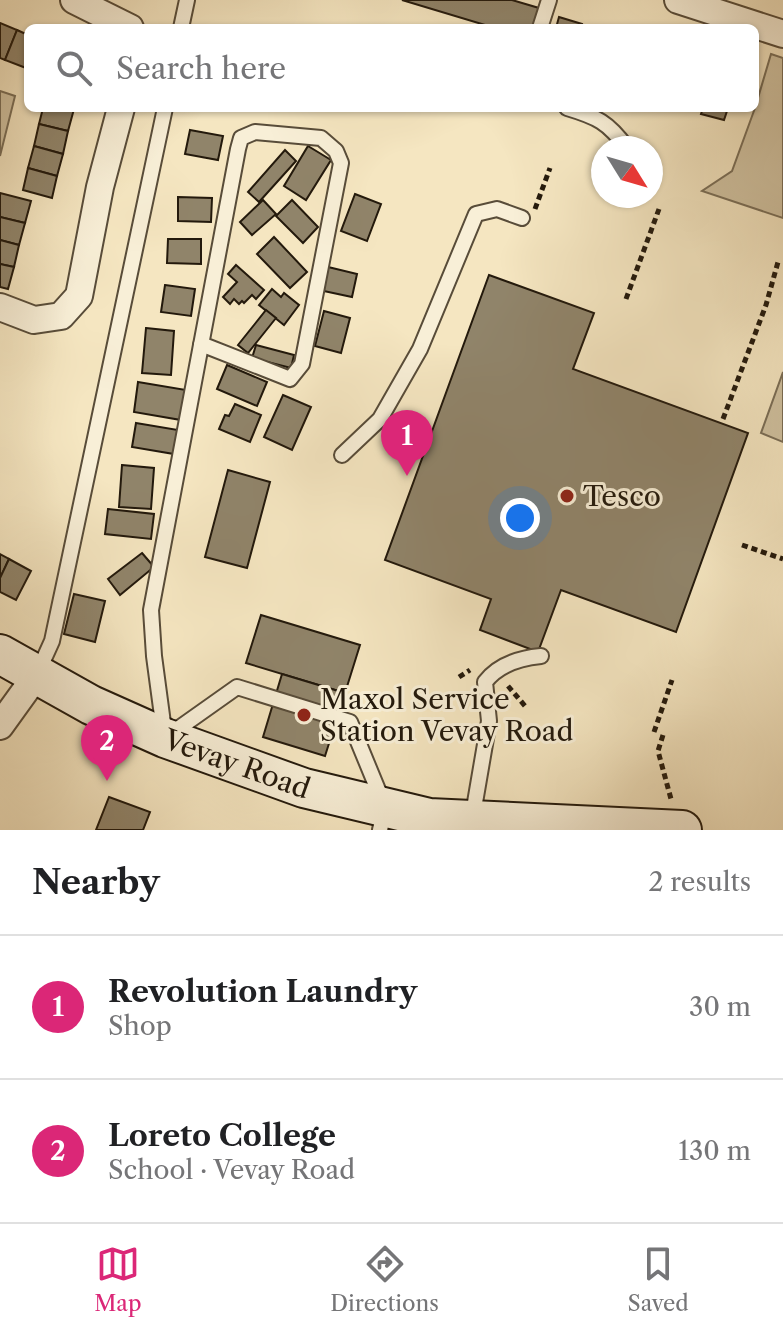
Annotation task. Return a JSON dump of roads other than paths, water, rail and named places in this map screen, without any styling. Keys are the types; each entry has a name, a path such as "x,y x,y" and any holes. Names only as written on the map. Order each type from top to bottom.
{"main road":[{"name":"Vevay Road","path":"0,654 91,705 165,738 382,819 429,818 682,830"}],"street":[{"path":"74,0 122,24"},
{"path":"678,0 752,24"},
{"path":"759,26 783,34"},
{"path":"0,307 34,320 61,316 79,296 100,187 120,112"},
{"path":"0,726 36,676"}],"lane":[{"path":"182,24 187,0"},
{"path":"541,24 549,0"},
{"path":"36,676 52,641 164,112"},
{"path":"580,112 597,117 618,136"},
{"path":"201,344 290,379 298,372 341,163 336,151 321,138 255,132 241,138 201,344 151,610 154,656 165,738 237,687 350,722 382,819"},
{"path":"342,455 380,419 420,349 476,214 497,209 526,219"},
{"path":"471,821 489,721 485,682 493,672 523,658 541,656"}],"place":[{"name":"Revolution Laundry","path":"407,476"},
{"name":"Tesco","path":"567,496"},
{"name":"Maxol Service Station Vevay Road","path":"304,715"},
{"name":"Loreto College","path":"107,781"}]}
